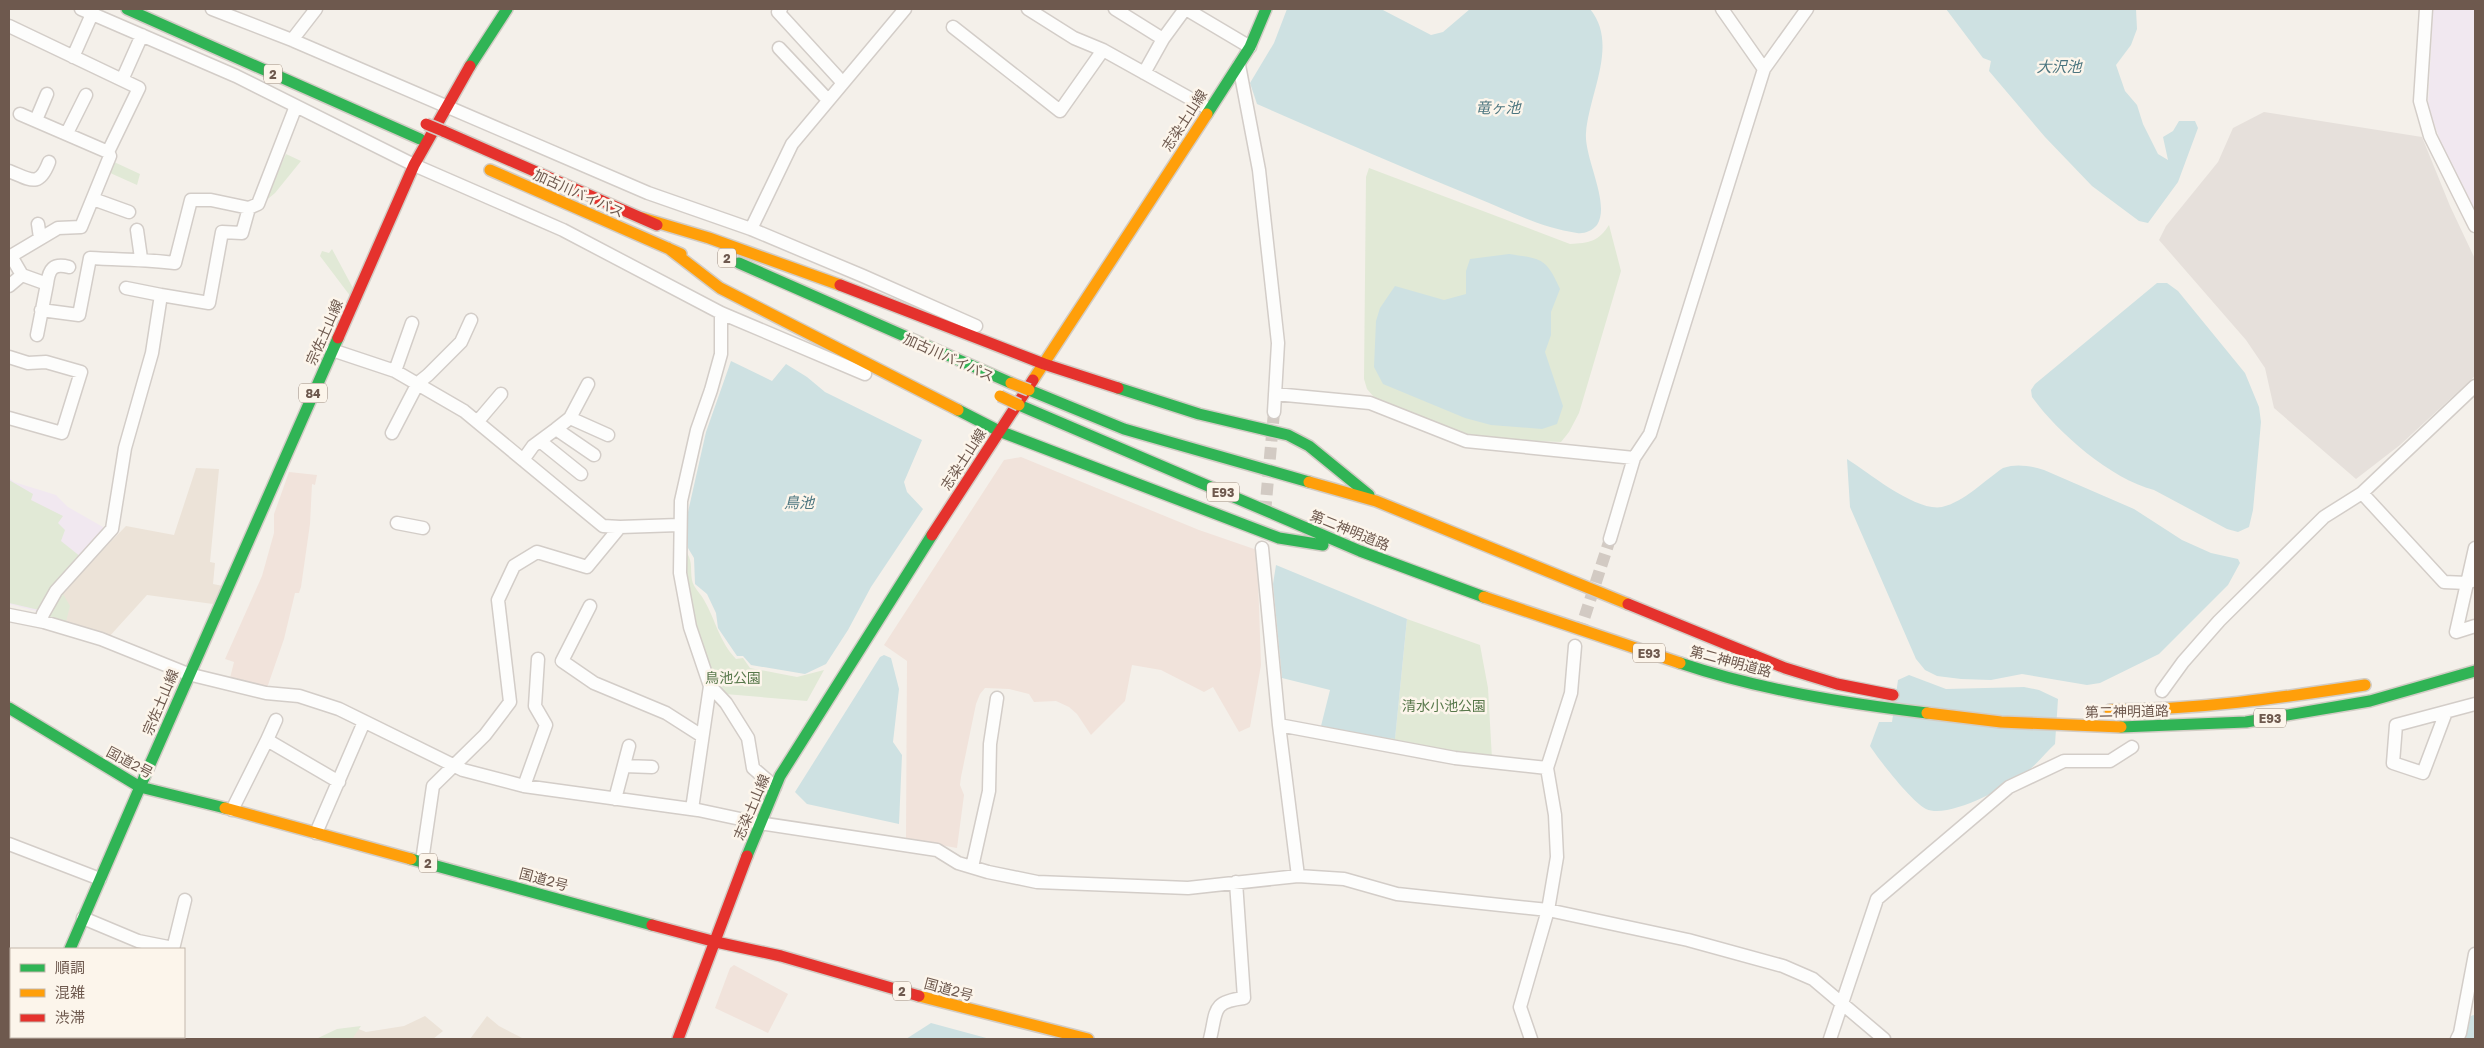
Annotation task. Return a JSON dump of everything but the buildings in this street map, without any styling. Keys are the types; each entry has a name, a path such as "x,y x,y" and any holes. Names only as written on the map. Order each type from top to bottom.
{"main road":[{"name":"2","path":"127,9 435,145"},
{"name":"宗佐土山線","path":"70,948 188,674 414,165 445,106 478,51 507,9"},
{"name":"志染土山線","path":"685,1024 759,823 776,787 909,570 1209,109 1239,66 1250,47 1263,10"},
{"name":"加古川バイパス","path":"421,122 1029,390"},
{"name":"加古川バイパス","path":"480,165 712,268"},
{"path":"642,218 709,238 837,284 1044,364 1199,414 1288,434 1309,446 1376,501"},
{"path":"668,248 720,288 999,431 1279,538 1360,551"},
{"name":"第二神明道路","path":"1029,390 1124,429 1376,501 1819,680 1899,695"},
{"name":"加古川バイパス","path":"996,394 1019,405"},
{"name":"第二神明道路","path":"1019,405 1360,551 1505,605 1685,665 1759,686 1890,710 2061,726 2153,727 2246,722 2370,701 2475,671"},
{"name":"第二神明道路","path":"2102,710 2161,710 2260,701 2378,682"},
{"name":"国道2号","path":"9,708 140,787 422,861 716,942 781,956 944,1003 1088,1039"},
{"path":"678,1039 685,1024"},
{"path":"682,1039 685,1024"}],"street":[{"path":"212,9 292,40 648,193 751,229 986,330 1044,364"},
{"path":"292,40 316,9"},
{"path":"781,9 778,12 843,83"},
{"path":"751,229 792,144 905,9"},
{"path":"1028,9 1074,38 1103,50 1209,109"},
{"path":"1115,9 1163,39"},
{"path":"1144,73 1163,39 1186,9 1250,47"},
{"path":"1722,9 1764,69"},
{"path":"1610,539 1634,458 1650,434 1764,69 1807,9"},
{"path":"2426,9 2420,101 2430,136 2475,226"},
{"path":"73,57 87,11 236,76 414,165 564,230 721,313 999,431"},
{"path":"9,26 139,88 108,152 110,156 81,227 58,228 10,255 22,275 46,284"},
{"path":"952,27 1060,111 1103,50"},
{"path":"122,80 142,35"},
{"path":"779,48 828,100"},
{"path":"1239,66 1259,170 1278,343 1274,412"},
{"path":"36,120 47,94"},
{"path":"67,133 86,95"},
{"path":"42,310 79,315 90,258 118,260 141,258 175,263 190,200 211,200 249,208 258,204 296,106"},
{"path":"20,114 108,152"},
{"path":"9,171 30,180 37,180 44,176 49,162"},
{"path":"94,199 129,212"},
{"path":"126,288 208,302 222,232 242,233 249,208"},
{"path":"38,224 40,238"},
{"path":"137,230 141,258"},
{"path":"37,335 48,272 54,266 60,264 69,267"},
{"path":"9,286 22,275"},
{"path":"41,621 56,591 112,529 125,448 152,354 161,295"},
{"path":"721,313 721,354 712,390 697,430 681,501 679,525 680,573 690,627 710,686 726,702 748,738 753,768 776,787"},
{"path":"392,433 418,382 428,375 461,342 471,320"},
{"path":"395,371 412,323"},
{"path":"332,350 395,371 418,382 478,421 603,526 679,525"},
{"path":"9,358 28,363 46,362 81,372 62,433 9,418"},
{"path":"523,460 533,446 570,418 588,384"},
{"path":"2162,691 2189,655 2268,572 2324,517 2362,494 2475,386"},
{"path":"478,421 501,394"},
{"path":"1275,394 1370,403 1466,442 1634,458"},
{"path":"570,418 608,435"},
{"path":"556,429 594,455"},
{"path":"540,441 581,474"},
{"path":"2362,494 2444,582 2471,581"},
{"path":"397,523 423,528"},
{"path":"422,861 433,786 452,765 485,735 510,702 498,600 514,566 537,552 587,567 620,527"},
{"path":"1262,548 1279,725 1298,876"},
{"path":"2475,548 2471,581 2456,632 2475,626"},
{"path":"590,606 562,661 594,684 666,713 702,736"},
{"path":"9,615 41,621 107,641 188,674 266,693 299,696 338,709 462,770 524,786 692,809 759,823 937,850 958,863 1037,882 1188,888 1298,876 1344,880 1397,894 1548,910 1688,940 1783,966 1813,980 1884,1039"},
{"path":"1531,1039 1520,1007 1548,910 1557,858 1555,815 1547,768 1571,693 1575,646"},
{"path":"524,786 546,725 535,706 538,659"},
{"path":"692,809 710,686"},
{"path":"972,867 989,791 990,744 997,698"},
{"path":"2446,712 2422,773 2393,763 2396,726 2446,712 2475,704"},
{"path":"232,810 268,740 276,720"},
{"path":"316,833 364,722"},
{"path":"1279,725 1455,758 1547,768"},
{"path":"268,740 339,782"},
{"path":"615,799 629,746"},
{"path":"1830,1039 1877,899 2009,787 2064,761 2110,761 2132,747"},
{"path":"624,766 652,767"},
{"path":"9,844 100,879"},
{"path":"1210,1039 1218,1005 1225,1000 1244,998 1236,882"},
{"path":"83,918 138,940 173,948 185,900"},
{"path":"2456,1039 2460,1033 2475,954"}],"shaded area":[{"path":"2433,9 2475,9 2475,210 2441,143 2428,106"},
{"path":"2264,112 2422,137 2450,206 2475,259 2475,376 2400,445 2356,479 2274,408 2265,368 2246,340 2159,240 2166,226 2218,162 2233,128"},
{"path":"1021,457 1199,530 1257,550 1261,665 1250,727 1239,732 1213,687 1204,692 1161,670 1132,665 1125,701 1091,735 1077,714 1069,707 1056,701 1034,702 1029,694 1009,689 985,688 976,704 961,777 960,785 964,795 957,848 906,839 907,661 884,645 1004,460"},
{"path":"196,468 219,469 210,562 215,563 213,584 223,586 213,604 147,595 108,638 66,622 62,592 126,526 174,535"},
{"path":"289,472 317,475 315,485 312,484 310,524 301,587 299,593 295,593 284,639 267,688 230,678 234,662 225,659 262,576 274,533 274,514"},
{"path":"9,478 14,482 56,495 68,507 103,527 106,531 40,612 9,604"},
{"path":"734,965 788,994 768,1033 715,1008 730,968"},
{"path":"425,1016 443,1031 433,1039 349,1039 356,1028 366,1032 404,1026"},
{"path":"487,1016 499,1026 524,1039 470,1039"}],"green space":[{"path":"286,154 301,161 275,193 263,203"},
{"path":"112,161 140,174 137,185 108,172"},
{"path":"1369,168 1570,244 1593,240 1601,235 1609,225 1621,271 1579,413 1569,432 1561,442 1482,439 1442,428 1391,408 1373,396 1367,389 1364,379 1366,177"},
{"path":"332,249 354,290 351,297 320,256 322,251 329,253"},
{"path":"9,480 33,494 31,500 63,516 58,523 65,530 61,541 81,557 39,610 9,603"},
{"name":"鳥池公園","path":"687,553 694,585 704,600 722,638 736,659 743,658 750,668 797,677 824,670 807,701 725,694 713,684 687,596"},
{"path":"62,592 70,606 66,622 46,616"},
{"name":"清水小池公園","path":"1407,619 1480,645 1488,688 1492,759 1390,742 1390,738 1395,738"},
{"path":"361,1026 352,1039 316,1039 337,1029"}],"water":[{"name":"竜ヶ池","path":"1287,9 1381,9 1431,35 1443,32 1470,9 1590,9 1598,23 1602,38 1600,69 1586,133 1586,143 1601,205 1597,225 1590,230 1580,233 1564,231 1538,223 1394,164 1257,104 1250,83 1274,43"},
{"name":"大沢池","path":"1946,9 2136,9 2137,29 2131,45 2116,65 2125,91 2137,105 2143,124 2158,154 2168,160 2163,137 2173,131 2179,121 2195,121 2198,128 2178,182 2148,223 2139,221 2092,186 2045,137 1989,71 1991,61 1983,58"},
{"path":"1509,254 1541,261 1551,271 1560,289 1551,312 1551,335 1545,352 1563,406 1557,424 1542,429 1491,425 1465,418 1383,384 1374,367 1376,321 1380,308 1395,286 1444,300 1466,294 1466,271 1470,259"},
{"path":"2157,283 2167,283 2178,291 2245,373 2259,407 2261,422 2253,510 2249,527 2238,532 2227,529 2154,490 2120,476 2103,465 2056,425 2032,397 2031,390 2035,384"},
{"name":"鳥池","path":"731,361 772,381 786,364 807,377 825,392 922,440 904,482 907,492 923,509 871,587 848,630 826,664 805,674 751,665 743,656 737,656 718,628 716,613 707,594 695,584 694,558 688,548 688,512 706,432"},
{"path":"1847,459 1906,498 1931,507 1942,507 1958,500 2003,468 2019,465 2029,466 2044,470 2134,509 2182,540 2211,553 2238,559 2240,563 2228,585 2159,654 2100,683 2087,685 2022,674 1991,680 1937,676 1925,670 1916,659 1850,507"},
{"path":"1276,565 1407,619 1395,739 1391,738 1390,742 1321,726 1330,690 1282,678 1273,584"},
{"path":"884,655 891,658 899,689 893,742 902,755 899,824 807,804 795,792 880,657"},
{"path":"1909,675 1946,689 2024,687 2039,690 2058,699 2055,744 2026,773 1988,795 1947,810 1936,811 1926,809 1905,790 1870,746 1879,722 1892,722 1898,680"},
{"path":"931,1023 990,1039 906,1039"}],"waterway":[{"path":"2470,1039 2475,1025"}],"tunnel":[{"path":"1265,513 1274,412"},
{"path":"1579,634 1610,539"}],"traffic: fast":[{"path":"127,9 420,139"},
{"path":"470,66 507,9"},
{"path":"1207,114 1250,47 1266,9"},
{"path":"739,263 1011,383"},
{"path":"140,787 338,338"},
{"path":"1118,388 1199,414 1288,435 1309,446 1369,495"},
{"path":"1029,390 1124,429 1309,482"},
{"path":"1019,405 1360,551 1484,597"},
{"path":"958,410 999,431 1279,538 1323,545"},
{"path":"747,856 780,776 932,535"},
{"path":"1680,663 1771,688 1865,705 1927,713"},
{"path":"2121,727 2246,722 2370,701 2475,671"},
{"path":"9,708 140,787 225,808"},
{"path":"70,948 140,787"},
{"path":"411,859 652,925"}],"traffic: slow":[{"path":"1033,380 1207,114"},
{"path":"490,170 681,254"},
{"path":"642,218 709,238 840,285"},
{"path":"668,248 720,288 958,410"},
{"path":"1011,383 1029,390"},
{"path":"1000,396 1019,405"},
{"path":"1309,482 1376,501 1628,604"},
{"path":"1484,597 1680,663"},
{"path":"2110,710 2206,706 2365,685"},
{"path":"1927,713 2001,722 2121,727"},
{"path":"225,808 411,859"},
{"path":"919,996 1088,1039"}],"traffic: jam":[{"path":"338,338 414,165 470,66"},
{"path":"426,124 443,131"},
{"path":"443,131 657,225"},
{"path":"840,285 1044,364 1118,388"},
{"path":"932,535 1033,380"},
{"path":"1628,604 1785,668 1837,684 1893,695"},
{"path":"678,1039 747,856"},
{"path":"652,925 716,942 781,956 919,996"}]}
